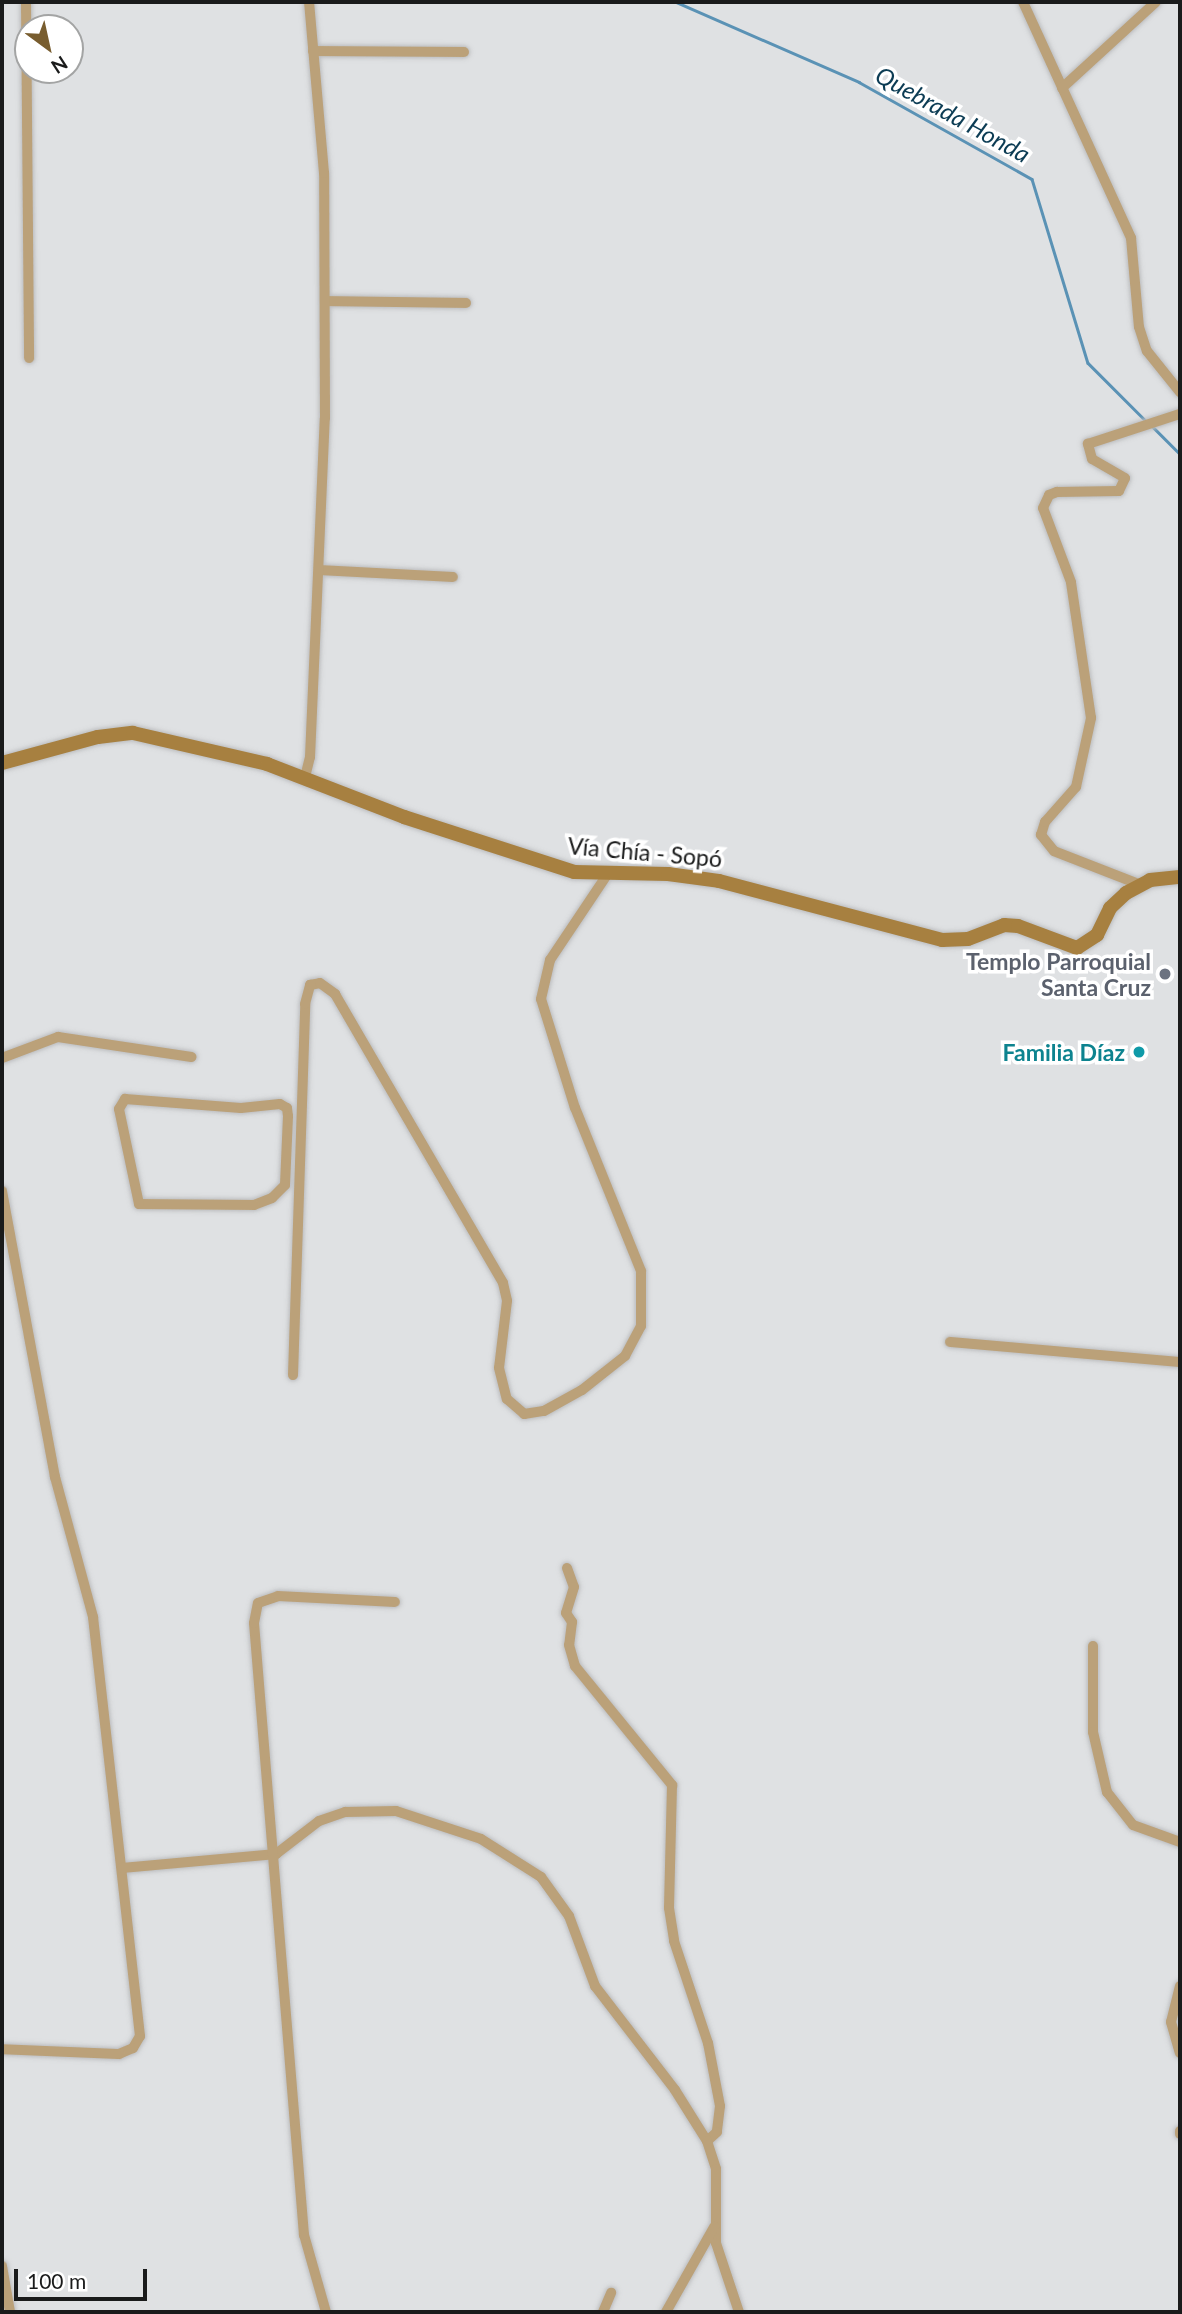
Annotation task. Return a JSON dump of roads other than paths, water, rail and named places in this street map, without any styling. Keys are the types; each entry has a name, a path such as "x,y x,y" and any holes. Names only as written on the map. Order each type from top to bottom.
{"street":[{"path":"26,2 29,358"},
{"path":"305,777 310,757 318,570 325,301 324,173 309,2"},
{"path":"1023,2 1131,238 1142,339 1180,392"},
{"path":"1062,88 1156,2"},
{"path":"313,51 464,52"},
{"path":"325,301 466,303"},
{"path":"1141,885 1054,851 1041,835 1045,822 1076,787 1091,718 1072,582 1043,508 1049,495 1057,492 1119,491 1124,487 1123,475 1088,452 1088,444 1097,438 1152,420 1180,414"},
{"path":"318,570 453,577"},
{"name":"Vía Chía - Sopó","path":"2,763 98,737 133,733 232,753 305,777 357,800 574,872 607,875 668,874 740,885 922,938 968,939 1004,926 1017,926 1077,948 1089,944 1110,908 1141,885 1180,877"},
{"path":"293,1376 298,1163 306,992 310,985 320,983 335,994 503,1283 507,1301 499,1368 507,1399 524,1414 544,1411 582,1390 625,1356 641,1326 641,1271 575,1108 541,999 550,960 607,875"},
{"path":"2,1058 58,1037 192,1057"},
{"path":"132,1099 241,1108 279,1104 287,1108 285,1162 285,1185 263,1203 139,1204 120,1102 132,1099"},
{"path":"285,1162 298,1163"},
{"path":"2,1191 55,1477 93,1617 140,2036 133,2048 119,2054 2,2049"},
{"path":"950,1342 1180,1362"},
{"path":"567,1568 574,1587 566,1614 572,1622 569,1645 575,1667 672,1785 669,1908 674,1941 708,2043 720,2106 717,2132 707,2141"},
{"path":"326,2312 304,2235 276,1854 254,1623 258,1603 278,1596 312,1595 395,1602"},
{"path":"1093,1646 1093,1732 1107,1792 1133,1825 1180,1842"},
{"path":"122,1868 276,1854 319,1821 345,1812 396,1811 481,1839 541,1877 569,1916 595,1986 707,2141 716,2169 716,2243 739,2312"},
{"path":"1180,1986 1171,2022 1180,2053"},
{"path":"666,2312 716,2223"},
{"path":"2,2266 10,2312"},
{"path":"603,2312 611,2292"}],"waterway":[{"name":"Quebrada Honda","path":"676,2 859,82 1032,179 1088,363 1146,421"},
{"name":"Quebrada Honda","path":"1151,425 1180,454"}],"place":[{"name":"Templo Parroquial Santa Cruz","path":"1165,974"},
{"name":"Familia Díaz","path":"1139,1052"}]}
